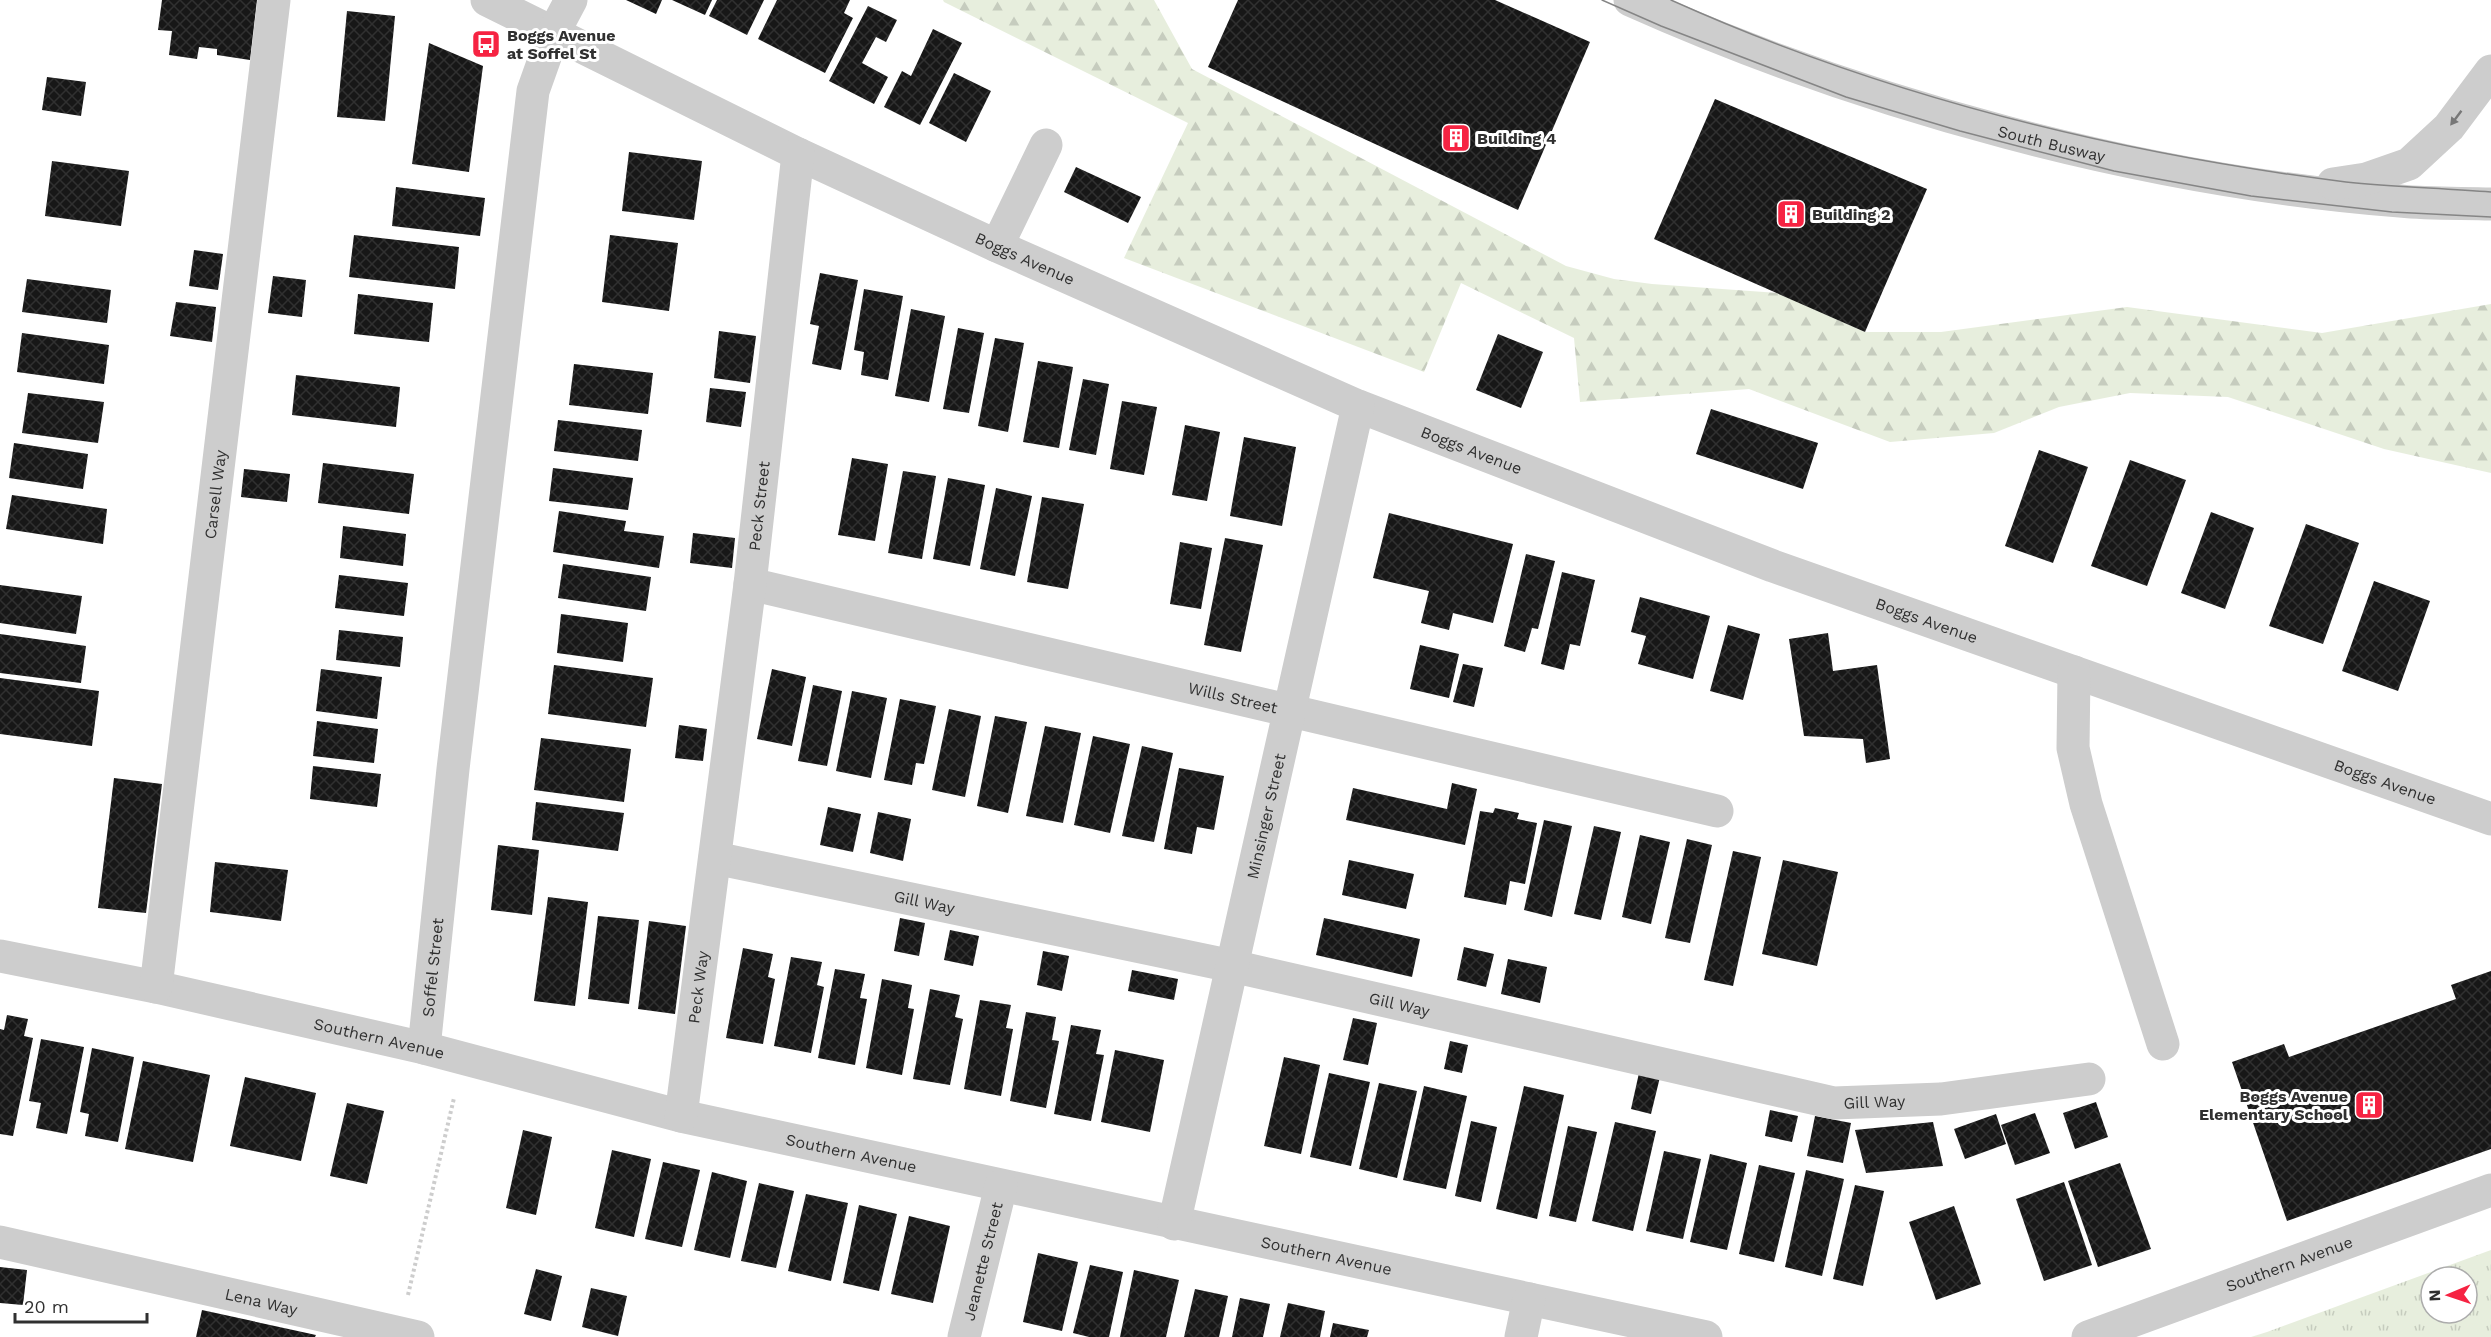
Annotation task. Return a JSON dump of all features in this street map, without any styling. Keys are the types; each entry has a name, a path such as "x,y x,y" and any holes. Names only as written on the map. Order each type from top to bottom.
{"street":[{"name":"Carsell Way","path":"156,987 274,0"},
{"name":"Boggs Avenue","path":"486,0 798,154 997,246 1358,406 1773,566 2491,819"},
{"name":"Soffel Street","path":"424,1048 453,769 533,91 554,32 571,0"},
{"name":"South Busway","path":"1629,0 1796,66 1918,107 2048,142 2175,170 2298,190 2401,201 2491,204"},
{"path":"2298,190 2366,179 2409,164 2449,127 2491,71"},
{"path":"997,246 1046,145"},
{"name":"Peck Street","path":"715,858 750,584 798,154"},
{"name":"Minsinger Street","path":"1174,1224 1358,406"},
{"name":"Wills Street","path":"750,584 1717,811"},
{"path":"2074,672 2073,748 2086,804 2163,1044"},
{"name":"Gill Way","path":"715,858 1232,966 1834,1103 1941,1099 2089,1078"},
{"name":"Peck Way","path":"681,1116 715,858"},
{"name":"Southern Avenue","path":"0,956 156,987 424,1048 681,1116 1706,1337"},
{"name":"Jeanette Street","path":"964,1337 1001,1186"},
{"name":"Southern Avenue","path":"2088,1337 2491,1190"},
{"name":"Lena Way","path":"0,1242 409,1335"},
{"path":"1521,1337 1529,1299"}],"path":[{"path":"409,1335 454,1097 424,1048"}],"green space":[{"path":"943,0 1154,0 1192,69 1566,266 1614,279 1652,284 1778,293 1865,332 1941,332 2127,307 2322,333 2491,304 2491,473 2384,449 2228,397 2130,393 2059,407 1994,433 1890,442 1749,389 1580,402 1574,338 1461,283 1424,372 1124,258 1188,123"},
{"path":"2491,1250 2491,1337 2251,1337 2419,1276 2419,1325 2479,1325 2479,1265 2450,1265"}],"building":[{"path":"162,0 257,0 250,60 217,55 217,49 199,47 197,59 169,55 172,31 158,30"},
{"path":"626,0 662,0 656,14"},
{"path":"672,0 712,0 705,15"},
{"path":"717,0 764,0 747,35 709,16"},
{"path":"777,0 850,0 844,13 853,18 825,73 758,39"},
{"name":"Building 4","path":"1238,0 1495,0 1590,42 1518,210 1208,67"},
{"path":"868,6 897,20 886,42 876,37 862,63 888,77 874,104 829,81"},
{"path":"347,11 395,16 385,121 337,117"},
{"path":"933,29 962,43 920,125 884,107 902,71 911,76"},
{"path":"429,43 483,66 469,172 412,164"},
{"path":"954,73 991,91 966,142 929,123"},
{"path":"47,77 86,82 81,116 42,110"},
{"name":"Building 2","path":"1715,99 1927,189 1865,332 1654,239"},
{"path":"629,152 702,161 694,220 622,211"},
{"path":"52,161 129,171 121,226 45,216"},
{"path":"1076,167 1141,197 1128,223 1064,192"},
{"path":"396,187 485,198 480,236 392,226"},
{"path":"354,235 459,247 455,289 349,277"},
{"path":"610,235 678,243 669,311 602,302"},
{"path":"194,250 223,254 218,290 189,286"},
{"path":"820,273 858,280 841,370 812,364 819,326 810,324"},
{"path":"273,276 306,280 302,317 268,313"},
{"path":"27,279 111,290 107,323 22,312"},
{"path":"864,289 903,296 888,380 861,375 864,352 854,350"},
{"path":"358,294 433,303 429,342 354,334"},
{"path":"176,302 216,307 212,342 170,336"},
{"path":"911,309 945,316 929,402 895,396"},
{"path":"958,328 984,333 969,413 943,409"},
{"path":"719,331 756,336 750,383 714,378"},
{"path":"22,333 109,345 104,384 17,372"},
{"path":"1498,334 1543,352 1521,408 1476,390"},
{"path":"995,338 1024,343 1008,432 978,426"},
{"path":"1038,361 1073,367 1059,448 1023,442"},
{"path":"574,364 653,373 648,414 569,405"},
{"path":"296,375 400,387 396,427 292,415"},
{"path":"1083,379 1109,384 1096,455 1069,450"},
{"path":"710,388 746,392 741,427 706,422"},
{"path":"28,393 104,402 98,443 22,433"},
{"path":"1122,401 1157,407 1144,475 1110,469"},
{"path":"1711,409 1818,443 1803,489 1696,454"},
{"path":"558,420 642,430 638,461 554,451"},
{"path":"1185,425 1220,432 1207,501 1172,495"},
{"path":"1244,437 1296,447 1282,526 1230,516"},
{"path":"14,443 88,454 83,489 9,478"},
{"path":"2039,450 2088,467 2053,563 2005,546"},
{"path":"852,458 888,464 875,541 838,535"},
{"path":"2130,460 2186,480 2147,586 2091,566"},
{"path":"323,463 414,474 409,514 318,503"},
{"path":"553,468 633,478 628,510 549,501"},
{"path":"244,469 290,474 287,502 241,497"},
{"path":"903,471 936,476 922,559 888,553"},
{"path":"948,478 985,485 970,566 933,559"},
{"path":"996,488 1032,496 1015,576 980,569"},
{"path":"12,495 107,509 103,544 6,529"},
{"path":"1042,497 1084,504 1068,589 1027,582"},
{"path":"559,511 626,521 624,531 664,536 659,568 553,552"},
{"path":"2211,512 2254,528 2225,609 2181,593"},
{"path":"1389,513 1513,544 1493,623 1453,613 1449,630 1421,623 1429,591 1373,578"},
{"path":"2306,524 2359,543 2323,644 2269,626"},
{"path":"343,526 406,534 403,566 340,558"},
{"path":"693,533 735,538 732,568 690,563"},
{"path":"1225,538 1263,545 1241,652 1204,645"},
{"path":"1180,542 1212,548 1201,609 1170,604"},
{"path":"1526,554 1555,561 1538,629 1532,628 1525,652 1504,646"},
{"path":"563,564 651,577 646,611 558,598"},
{"path":"1562,572 1595,580 1580,646 1570,644 1564,670 1541,664"},
{"path":"339,575 408,583 404,616 335,608"},
{"path":"2374,581 2430,601 2398,691 2342,671"},
{"path":"0,585 82,596 76,634 0,623"},
{"path":"1640,597 1710,616 1693,679 1638,664 1646,636 1631,632"},
{"path":"561,614 628,623 623,662 557,653"},
{"path":"1728,625 1760,634 1743,700 1710,691"},
{"path":"339,630 403,637 400,667 336,660"},
{"path":"1828,633 1833,671 1877,665 1890,759 1866,763 1863,739 1804,736 1789,639"},
{"path":"0,634 86,646 81,683 0,673"},
{"path":"1420,645 1459,654 1449,698 1410,689"},
{"path":"1463,664 1483,668 1474,707 1453,702"},
{"path":"554,665 653,678 646,727 548,714"},
{"path":"321,669 382,677 377,719 316,711"},
{"path":"772,669 806,677 792,746 757,739"},
{"path":"0,678 99,691 92,746 0,734"},
{"path":"813,685 842,691 827,766 798,761"},
{"path":"852,691 887,698 871,778 836,771"},
{"path":"900,699 936,706 924,764 916,763 912,785 884,780"},
{"path":"949,709 981,716 965,797 932,790"},
{"path":"995,716 1027,722 1008,813 977,806"},
{"path":"317,721 378,729 374,763 313,756"},
{"path":"679,725 707,729 703,761 675,758"},
{"path":"1045,726 1081,733 1063,823 1026,816"},
{"path":"1093,736 1130,744 1110,833 1074,825"},
{"path":"541,738 631,749 624,802 534,790"},
{"path":"1142,746 1173,753 1154,842 1122,836"},
{"path":"313,766 381,774 377,807 310,799"},
{"path":"1179,768 1224,776 1214,830 1197,827 1192,854 1164,849"},
{"path":"114,778 162,784 146,913 98,908"},
{"path":"1452,783 1477,789 1465,845 1346,820 1353,788 1447,809"},
{"path":"536,802 624,813 618,851 532,840"},
{"path":"828,807 861,814 853,852 820,845"},
{"path":"1495,808 1519,813 1517,819 1537,823 1525,884 1510,881 1506,905 1464,897 1480,811 1493,813"},
{"path":"878,812 911,819 903,861 870,853"},
{"path":"1544,820 1572,826 1552,917 1524,910"},
{"path":"1594,826 1621,832 1601,920 1574,914"},
{"path":"1640,835 1670,842 1651,924 1622,917"},
{"path":"1687,839 1712,845 1690,943 1665,938"},
{"path":"498,845 539,850 532,915 491,910"},
{"path":"1733,851 1761,857 1733,986 1704,980"},
{"path":"1349,860 1414,874 1406,909 1342,895"},
{"path":"1783,860 1838,872 1817,966 1762,954"},
{"path":"215,862 288,870 281,921 210,912"},
{"path":"548,897 588,902 575,1006 534,1001"},
{"path":"598,916 639,920 629,1004 588,999"},
{"path":"900,918 925,923 919,956 894,951"},
{"path":"1324,918 1420,939 1412,977 1316,955"},
{"path":"649,921 686,926 675,1014 638,1009"},
{"path":"950,930 979,936 973,966 944,960"},
{"path":"1464,947 1494,954 1486,987 1457,980"},
{"path":"743,948 773,954 768,977 775,979 763,1044 726,1038"},
{"path":"1043,951 1069,956 1062,991 1037,985"},
{"path":"791,957 822,962 817,985 824,987 811,1053 774,1046"},
{"path":"1508,959 1547,967 1540,1003 1501,994"},
{"path":"835,969 865,974 860,998 867,999 855,1065 818,1058"},
{"path":"1132,970 1178,979 1174,1000 1128,991"},
{"name":"Boggs Avenue Elementary School","path":"2491,971 2491,1149 2287,1221 2232,1062 2284,1044 2289,1057 2456,999 2451,985"},
{"path":"882,979 912,985 908,1008 914,1009 902,1075 866,1068"},
{"path":"930,989 960,995 955,1017 963,1019 950,1085 913,1079"},
{"path":"980,1000 1011,1005 1006,1028 1013,1029 1001,1096 964,1089"},
{"path":"1026,1012 1056,1017 1052,1040 1059,1041 1046,1108 1010,1101"},
{"path":"7,1015 28,1019 24,1036 33,1038 13,1136 0,1134 0,1029 4,1030"},
{"path":"1353,1018 1377,1023 1368,1065 1343,1060"},
{"path":"1071,1025 1101,1030 1096,1054 1104,1055 1091,1121 1054,1114"},
{"path":"41,1039 84,1047 67,1134 36,1128 41,1103 29,1101"},
{"path":"1450,1041 1468,1045 1462,1073 1444,1069"},
{"path":"92,1048 134,1057 118,1142 85,1136 89,1114 80,1112"},
{"path":"1115,1050 1164,1060 1150,1132 1101,1122"},
{"path":"1284,1057 1320,1065 1301,1154 1264,1146"},
{"path":"143,1061 210,1075 193,1162 125,1149"},
{"path":"1329,1073 1370,1082 1351,1166 1310,1157"},
{"path":"1639,1073 1660,1077 1651,1114 1631,1109"},
{"path":"245,1077 316,1093 301,1161 230,1146"},
{"path":"1379,1083 1417,1091 1397,1178 1359,1169"},
{"path":"1424,1086 1467,1096 1446,1189 1403,1180"},
{"path":"1524,1086 1564,1095 1537,1219 1496,1209"},
{"path":"2096,1102 2108,1137 2075,1149 2063,1113"},
{"path":"347,1103 384,1111 367,1184 330,1176"},
{"path":"1770,1110 1798,1116 1792,1142 1765,1136"},
{"path":"2035,1113 2050,1153 2015,1165 2001,1125"},
{"path":"1996,1114 2006,1144 1965,1159 1954,1129"},
{"path":"1815,1116 1851,1123 1843,1163 1807,1156"},
{"path":"1471,1121 1497,1127 1481,1202 1455,1196"},
{"path":"1615,1122 1656,1131 1633,1231 1592,1221"},
{"path":"1933,1122 1943,1166 1866,1173 1855,1130"},
{"path":"1568,1126 1597,1132 1576,1222 1549,1216"},
{"path":"523,1130 552,1137 536,1215 506,1208"},
{"path":"612,1150 651,1159 634,1237 595,1228"},
{"path":"1664,1151 1701,1159 1683,1239 1646,1231"},
{"path":"1710,1154 1747,1163 1727,1250 1690,1242"},
{"path":"663,1162 700,1170 682,1247 645,1239"},
{"path":"2120,1163 2151,1249 2098,1267 2068,1181"},
{"path":"1759,1165 1795,1173 1774,1262 1739,1254"},
{"path":"1806,1170 1844,1179 1822,1276 1785,1267"},
{"path":"712,1172 747,1181 730,1258 694,1250"},
{"path":"2064,1182 2092,1265 2044,1281 2016,1199"},
{"path":"759,1183 794,1191 776,1268 741,1261"},
{"path":"1855,1185 1884,1191 1863,1286 1833,1279"},
{"path":"806,1194 848,1203 831,1281 788,1271"},
{"path":"859,1205 897,1214 879,1291 843,1283"},
{"path":"1954,1206 1981,1284 1936,1300 1909,1222"},
{"path":"909,1216 950,1226 933,1303 891,1294"},
{"path":"1038,1253 1078,1262 1062,1331 1023,1322"},
{"path":"1090,1265 1123,1272 1109,1337 1089,1337 1073,1333"},
{"path":"0,1267 27,1270 23,1305 0,1303"},
{"path":"536,1269 562,1276 551,1321 524,1314"},
{"path":"1134,1270 1179,1280 1166,1337 1120,1337"},
{"path":"591,1288 627,1296 618,1336 582,1327"},
{"path":"1195,1289 1228,1296 1219,1337 1184,1337"},
{"path":"1240,1298 1270,1304 1263,1337 1232,1337"},
{"path":"1288,1303 1325,1311 1320,1337 1280,1337"},
{"path":"202,1310 316,1335 315,1337 196,1337"},
{"path":"1333,1323 1369,1330 1367,1337 1330,1337"}],"tram line":[{"path":"1602,0 1661,26 1846,97 1960,131 2114,171 2251,196 2392,212 2491,217"},
{"path":"1671,0 1834,65 2001,116 2087,137 2259,170 2346,182 2491,192"}],"place":[{"name":"Boggs Avenue at Soffel St","path":"486,44"},
{"name":"Building 4","path":"1456,138"},
{"name":"Building 2","path":"1791,214"},
{"name":"Boggs Avenue Elementary School","path":"2369,1105"}]}
